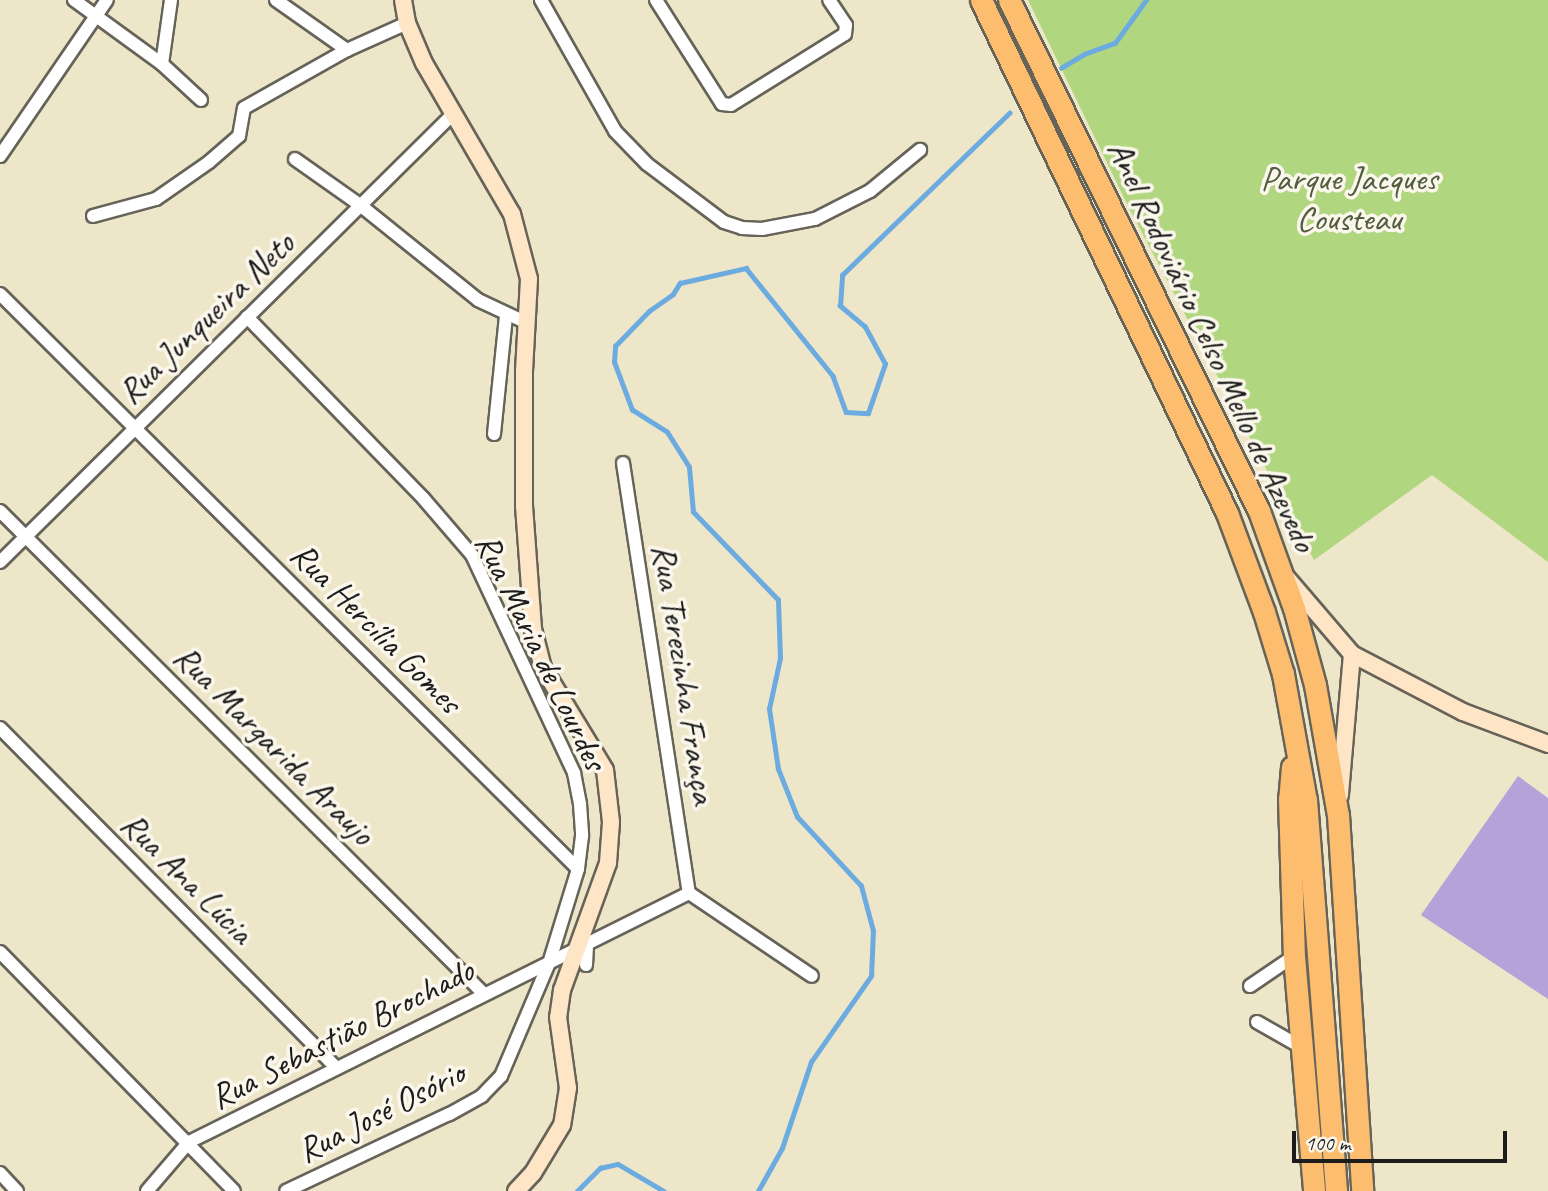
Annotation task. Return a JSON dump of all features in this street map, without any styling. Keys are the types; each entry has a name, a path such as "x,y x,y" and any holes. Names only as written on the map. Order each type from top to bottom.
{"highway":[{"name":"Anel Rodoviário Celso Mello de Azevedo","path":"981,0 1227,513 1265,612 1283,674 1306,800 1336,1191"},
{"name":"Anel Rodoviário Celso Mello de Azevedo","path":"1009,0 1248,487 1282,572 1315,685 1338,815 1362,1191"},
{"path":"1015,0 1033,49"},
{"path":"1294,737 1289,799 1294,956 1314,1191"}],"street":[{"path":"74,0 162,64 201,100"},
{"path":"0,156 107,0"},
{"path":"162,64 171,0"},
{"path":"276,0 347,50"},
{"path":"403,0 407,23 452,115 512,214 529,279 524,506 533,629 543,668 605,770 611,822 608,863 582,947 562,990 558,1017 568,1088 562,1125 533,1173 516,1191"},
{"path":"541,0 615,131 647,164 724,222 742,228 762,229 815,219 870,191 920,150"},
{"path":"656,0 722,104 731,105 845,34 846,25 829,0"},
{"path":"93,216 156,198 239,136 244,108 347,50 407,23"},
{"name":"Rua Junqueira Neto","path":"0,562 452,115"},
{"path":"295,159 360,205 469,293 506,315 527,323"},
{"name":"Rua Hercília Gomes","path":"0,294 578,869"},
{"path":"494,434 506,315"},
{"name":"Rua Maria de Lourdes","path":"247,317 423,498 472,555 574,774 582,836 578,869 549,963"},
{"name":"Rua Terezinha França","path":"623,463 689,893"},
{"name":"Rua Margarida Araujo","path":"0,511 483,993"},
{"path":"1282,572 1352,654 1463,712 1548,744"},
{"path":"1338,815 1352,654"},
{"name":"Rua Ana Lúcia","path":"0,729 335,1068"},
{"path":"689,893 812,976"},
{"name":"Rua Sebastião Brochado","path":"147,1191 189,1142 483,993 689,893"},
{"path":"582,947 586,965"},
{"path":"0,952 189,1142 234,1191"},
{"path":"1250,986 1294,956"},
{"name":"Rua José Osório","path":"286,1191 482,1096 501,1076 549,963"},
{"path":"1257,1022 1301,1047"},
{"path":"0,1173 17,1191"}],"green space":[{"name":"Parque Jacques Cousteau","path":"1028,0 1548,0 1548,562 1432,475 1314,560 1129,208"}],"building":[{"path":"1518,776 1548,798 1548,999 1421,915"}],"waterway":[{"path":"1061,68 1084,54 1115,43 1146,0"},
{"path":"758,1191 782,1148 811,1062 871,976 873,931 861,886 797,817 778,769 769,709 780,658 778,600 693,512 689,467 667,432 632,410 614,362 615,346 649,311 673,294 680,283 746,268 833,376 846,412 868,413 885,364 865,327 840,306 842,275 1009,113"},
{"path":"577,1191 600,1168 618,1164 664,1191"}]}
